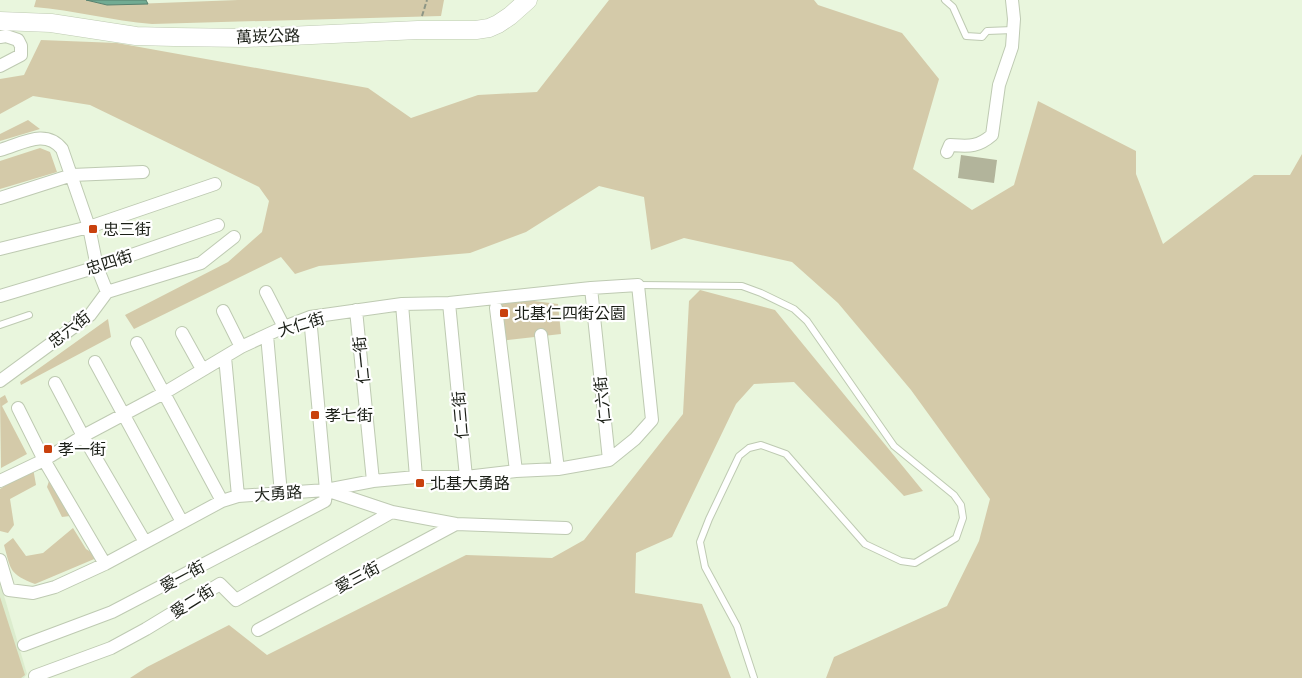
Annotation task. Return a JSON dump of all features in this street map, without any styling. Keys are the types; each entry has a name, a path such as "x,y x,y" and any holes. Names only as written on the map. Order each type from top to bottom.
{"street":[{"name":"萬崁公路","path":"0,21 51,23 136,36 174,37 246,38 418,30 476,30 498,24 528,0"},
{"path":"948,152 950,145 974,146 992,136 999,85 1012,47 1014,19 1012,0"},
{"path":"0,37 6,36 18,40 21,46 21,55 0,66"},
{"path":"0,150 32,139 45,137 56,142 62,149 89,227 97,267 108,292 201,263 234,237"},
{"path":"0,198 72,175 143,172"},
{"path":"0,249 89,227 216,184"},
{"name":"忠四街","path":"0,296 97,267 218,225"},
{"path":"310,317 326,490 373,481 416,477 466,477 516,471 558,469 609,460 635,439 652,420 638,285"},
{"name":"大仁街","path":"0,481 44,460 82,436 164,393 241,347 310,317 402,304 449,303 638,285"},
{"name":"仁六街","path":"591,288 609,460"},
{"name":"忠六街","path":"0,381 90,315 108,292"},
{"path":"266,292 284,327"},
{"name":"仁三街","path":"449,303 466,477"},
{"path":"402,304 416,477"},
{"path":"496,308 516,471"},
{"name":"仁一街","path":"356,310 373,481"},
{"path":"223,311 241,347"},
{"path":"182,333 202,369"},
{"path":"266,335 281,494"},
{"path":"541,335 558,469"},
{"path":"137,342 222,501"},
{"path":"225,357 238,496"},
{"path":"95,362 182,522"},
{"path":"55,383 82,436 145,542"},
{"path":"18,408 44,460 105,564"},
{"name":"大勇路","path":"0,560 9,590 32,593 56,587 105,564 222,501 238,496 326,490 392,512 456,524 566,528"},
{"name":"愛一街","path":"24,645 112,612 325,500 326,490"},
{"name":"愛二街","path":"35,676 111,648 220,584 236,600 392,512"},
{"name":"愛三街","path":"258,630 456,524"}],"lane":[{"path":"945,0 953,7 966,36 982,37 986,31 1013,30"},
{"path":"638,285 742,286 794,308 807,321 894,446 954,495 960,505 963,518 956,538 915,562 901,561 865,544 786,454 761,444 749,448 739,456 709,518 700,542 705,567 737,626 754,678"},
{"path":"0,325 29,315"}],"shaded area":[{"path":"36,0 86,0 107,5 238,0 444,0 441,16 152,24 34,7"},
{"path":"86,0 146,0 148,4 107,5"},
{"path":"609,0 814,0 818,5 902,33 939,79 913,169 972,210 1014,185 1038,101 1136,151 1136,174 1163,244 1254,175 1290,175 1302,154 1302,678 826,678 834,657 947,606 979,541 990,499 911,390 838,303 792,262 684,238 651,250 644,197 599,186 526,232 470,253 319,266 295,274 281,257 134,329 125,315 228,262 262,232 269,201 259,187 90,105 33,96 0,114 0,79 24,75 41,40 117,43 368,88 411,118 478,95 537,92"},
{"path":"28,120 40,129 0,141 0,134"},
{"path":"40,148 50,152 57,172 0,189 0,161"},
{"path":"700,290 775,310 923,491 904,496 794,382 754,384 736,404 672,537 636,553 635,593 702,604 731,678 130,678 147,667 229,625 267,655 466,555 552,558 584,540 683,414 689,301"},
{"path":"486,295 558,304 561,334 500,341"},
{"path":"108,319 111,337 21,385 20,382"},
{"path":"5,395 8,402 2,406 27,454 1,468 0,398"},
{"path":"33,468 36,485 10,499 14,525 8,533 0,531 0,489"},
{"path":"50,478 70,516 62,517 47,487"},
{"path":"73,528 86,549 99,557 35,584 20,577 12,570 4,545 13,538 26,556 43,553"},
{"path":"0,582 27,674 24,678 0,678"},
{"path":"0,597 25,675 21,678 0,678"}],"building":[{"path":"961,155 997,160 994,183 958,178"}],"place":[{"name":"忠三街","path":"93,229"},
{"name":"北基仁四街公園","path":"504,313"},
{"name":"孝七街","path":"315,415"},
{"name":"孝一街","path":"48,449"},
{"name":"北基大勇路","path":"420,483"}]}
